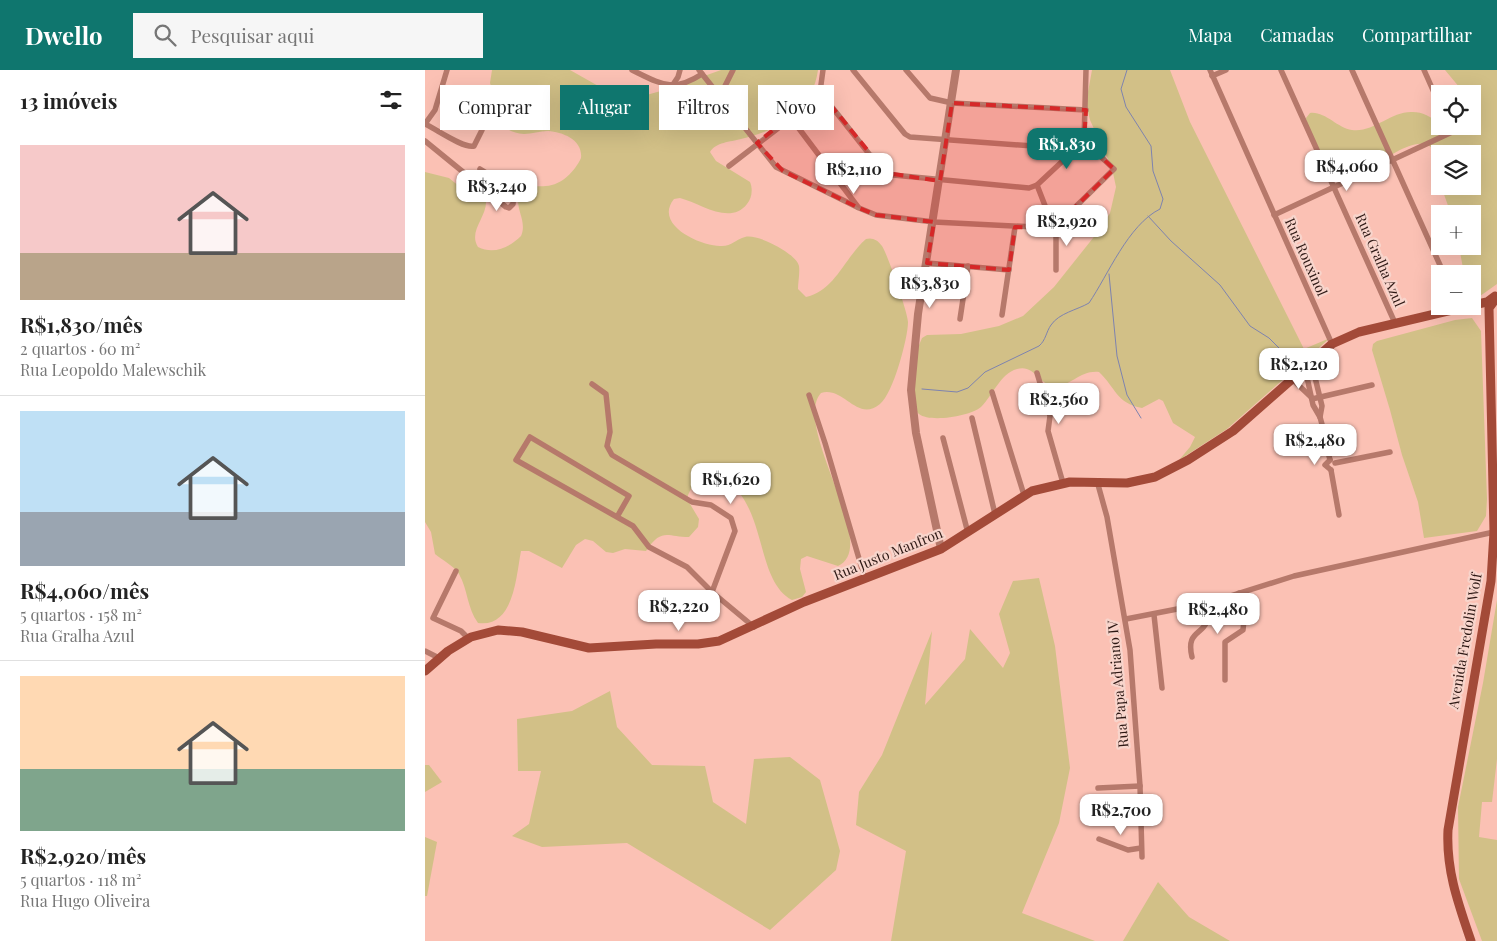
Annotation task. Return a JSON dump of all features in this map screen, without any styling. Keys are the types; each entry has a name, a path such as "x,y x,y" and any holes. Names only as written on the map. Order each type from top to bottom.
{"main road":[{"path":"1486,306 1497,296"},
{"name":"Rua Justo Manfron","path":"1481,306 1486,306"},
{"name":"Avenida Fredolin Wolf","path":"1471,941 1451,880 1447,858 1448,830 1491,581 1495,495 1490,341 1486,306"},
{"name":"Rua Justo Manfron","path":"425,670 439,658 469,639 487,632 509,630 575,646 607,648 638,645 709,644 754,627 804,602 941,549 1023,495 1043,487 1063,483 1097,481 1138,482 1155,477 1180,465 1233,431 1332,344 1359,332 1431,314"}],"street":[{"path":"447,70 435,110 425,124 470,147 474,146 482,130"},
{"path":"632,70 669,85"},
{"path":"672,85 678,77 680,70"},
{"path":"726,85 733,70"},
{"path":"821,85 823,70"},
{"path":"853,70 905,134 910,137 1074,149"},
{"path":"906,70 930,98 952,102 1086,110"},
{"path":"941,549 916,433 911,390 918,314 934,222 956,70"},
{"path":"834,109 886,173 1029,188 1037,184 1084,141 1086,70"},
{"path":"1211,73 1226,70"},
{"name":"Rua Gralha Azul","path":"1281,70 1395,323"},
{"path":"1352,70 1440,265"},
{"path":"1424,70 1431,86"},
{"path":"676,85 689,82 701,72 711,85"},
{"name":"Rua Rouxinol","path":"1211,73 1332,344"},
{"path":"746,130 776,167 876,215 934,222 1015,227 1054,228 1114,169 1084,141"},
{"path":"729,166 775,130"},
{"path":"800,130 859,208"},
{"path":"1274,215 1333,186 1394,160 1440,135"},
{"path":"425,141 509,208 513,204 514,190 480,169"},
{"path":"1037,184 1057,238 1056,270"},
{"path":"1002,315 1015,227"},
{"path":"927,263 1009,270"},
{"path":"960,319 967,266"},
{"path":"1307,365 1320,397 1322,410 1320,417"},
{"path":"1307,365 1311,398 1323,428 1329,433 1325,439 1335,467 1331,470 1339,515"},
{"path":"1037,373 1050,416 1048,431 1063,483"},
{"path":"1292,379 1311,398"},
{"path":"592,384 606,394 610,432 607,446 612,455 692,502 711,505 731,518 735,524 735,531 712,592"},
{"path":"1311,398 1372,385"},
{"path":"992,392 1023,495"},
{"path":"809,396 825,443 865,579"},
{"path":"972,418 995,514"},
{"path":"617,517 629,496 530,437 516,460 617,517 633,526 649,547 684,565 712,592 754,627"},
{"path":"943,438 968,533"},
{"path":"1332,461 1390,452"},
{"name":"Rua Papa Adriano IV","path":"1097,481 1107,517 1126,619 1140,786 1142,857"},
{"path":"1126,619 1208,603 1285,579 1494,532"},
{"path":"456,571 433,618 461,631 469,639"},
{"path":"1225,680 1225,642 1243,630 1245,610 1239,593"},
{"path":"1192,657 1189,646 1193,635 1206,627 1208,603"},
{"path":"1154,615 1162,688"},
{"path":"425,651 439,658"},
{"path":"1098,788 1140,786"},
{"path":"1099,838 1128,850 1141,848"}],"highlighted area":[{"path":"820,92 886,173 940,181 952,103 1086,110 1084,141 1114,169 1054,228 1015,227 1009,270 927,263 934,222 876,215 859,208 783,171 757,143"}],"shaded area":[{"path":"492,70 570,70 597,85 560,85 560,130 649,130 649,94 659,92 659,130 748,130 748,85 679,85 721,70 818,70 815,85 758,85 758,130 768,130 720,144 710,152 716,161 750,182 751,193 747,204 740,210 724,213 680,198 674,199 669,208 670,217 674,225 682,232 702,242 724,246 745,237 751,237 767,241 784,250 797,261 799,266 798,289 806,297 816,294 825,288 859,246 868,238 879,242 882,246 897,283 908,322 903,352 895,378 885,398 872,409 864,409 857,407 837,394 821,393 815,409 817,432 844,511 850,535 849,554 838,566 807,556 801,559 800,569 806,592 802,597 792,600 780,590 771,575 754,520 746,502 734,487 718,476 702,479 694,485 689,493 687,499 699,519 698,527 689,537 665,535 656,539 646,551 625,549 613,553 606,552 593,541 585,539 576,545 562,568 529,551 521,551 511,599 499,618 490,622 478,623 474,617 459,574 435,554 431,532 425,522 425,172 449,178 460,187 482,195 486,201 486,207 476,230 476,241 478,247 496,250 507,246 521,236 523,225 518,203 520,192 529,187 552,185 563,180 572,172 581,158 579,146 566,135 548,131 527,134 510,130 550,130 550,85 491,85"},
{"path":"1092,70 1170,70 1190,122 1304,349 1330,338 1227,429 1179,460 1190,447 1195,437 1173,423 1163,401 1159,399 1142,408 1133,406 1121,399 1099,372 1092,372 1065,384 1053,386 1044,382 1028,369 1017,369 1001,380 981,407 960,416 924,417 916,410 913,400 917,350 922,338 927,335 961,334 999,326 1023,316 1054,287 1101,228 1110,213 1116,187 1112,168 1090,120 1086,103"},
{"path":"1445,70 1497,70 1497,284 1481,295 1481,265 1462,265 1461,255 1481,255 1481,205 1448,205 1444,195 1481,195 1481,145 1431,145 1431,147 1425,144 1417,144 1399,151 1362,171 1338,175 1329,169 1307,126 1306,118 1310,113 1315,113 1347,129 1360,130 1374,126 1396,115 1411,112 1431,118 1431,135 1481,135 1481,85 1458,85"},
{"path":"1472,318 1481,331 1486,516 1477,531 1424,538 1418,502 1402,455 1372,350 1373,344 1377,341 1455,320"},
{"path":"1039,578 1055,646 1070,768 1059,823 1022,913 1095,941 891,941 906,851 856,825 859,792 882,755 932,631 925,705 965,659 970,629 1003,668 1010,653 999,614 1013,581"},
{"path":"1497,600 1497,759 1492,802 1482,802 1479,837 1497,840 1497,941 1482,941 1459,879 1458,807 1483,683"},
{"path":"610,691 617,727 652,765 705,766 713,802 746,824 754,759 790,757 820,780 840,851 836,870 770,930 627,843 542,847 512,836 529,824 541,771 518,771 517,719 572,711"},
{"path":"425,765 429,765 442,782 425,792"},
{"path":"425,837 437,842 427,896 425,896"},
{"path":"1158,882 1189,917 1230,941 1123,941"}],"waterway":[{"path":"922,389 957,392 968,388 985,372 1039,346 1054,321 1089,303 1128,238 1149,216 1160,209 1163,199 1153,171 1151,146 1126,107 1121,89 1127,70"},
{"path":"1148,216 1171,241 1220,285 1250,326 1269,338 1298,367"},
{"path":"1109,274 1117,356 1127,395 1141,418"}]}
